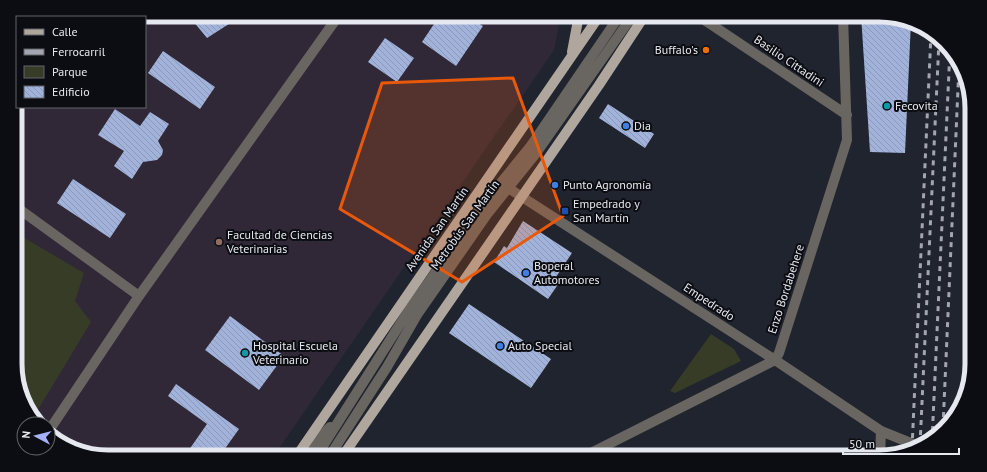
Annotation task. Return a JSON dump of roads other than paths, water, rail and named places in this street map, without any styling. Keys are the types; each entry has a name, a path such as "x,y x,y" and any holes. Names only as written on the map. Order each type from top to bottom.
{"main road":[{"path":"571,58 578,22"},
{"name":"Avenida San Martín","path":"301,450 595,22"},
{"path":"347,450 600,85 640,22"}],"street":[{"path":"56,420 139,296 334,22"},
{"name":"Metrobús San Martín","path":"334,450 387,367 417,315 615,22"},
{"name":"Metrobús San Martín","path":"320,450 409,310 486,201 504,186 537,152 628,22"},
{"name":"Basilio Cittadini","path":"708,22 847,115"},
{"name":"Enzo Bordabehere","path":"775,360 779,353 847,140 843,22"},
{"name":"Empedrado","path":"488,176 775,360 882,431 911,443"},
{"path":"22,211 139,296"},
{"path":"597,450 775,360"},
{"name":"Metrobús San Martín","path":"309,450 345,411"},
{"path":"881,450 882,431"}],"railway":[{"path":"912,443 931,39"},
{"path":"920,440 939,46"},
{"path":"932,432 950,59"},
{"path":"943,421 959,76"}],"place":[{"name":"Buffalo's","path":"706,50"},
{"name":"Fecovita","path":"887,106"},
{"name":"Dia","path":"626,126"},
{"name":"Punto Agronomía","path":"555,185"},
{"name":"Empedrado y San Martín","path":"565,211"},
{"name":"Facultad de Ciencias Veterinarias","path":"219,242"},
{"name":"Boperal Automotores","path":"526,273"},
{"name":"Auto Special","path":"500,346"},
{"name":"Hospital Escuela Veterinario","path":"245,353"}]}
